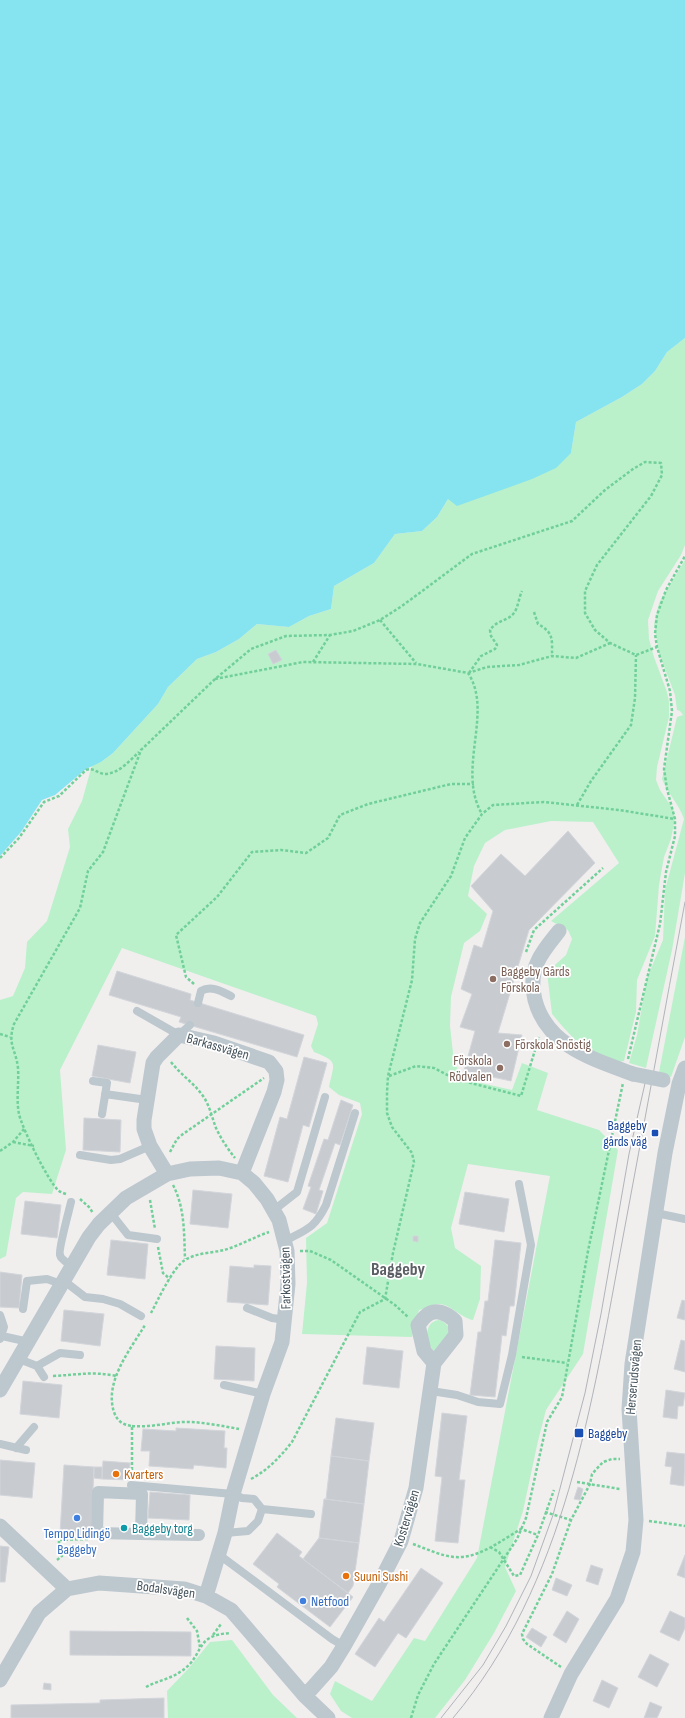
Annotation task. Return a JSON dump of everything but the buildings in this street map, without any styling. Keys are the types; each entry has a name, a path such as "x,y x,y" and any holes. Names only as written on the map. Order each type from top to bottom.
{"street":[{"path":"559,931 537,961 533,976 532,991 542,1019 556,1037 586,1055 630,1072 679,1084"},
{"name":"Barkassvägen","path":"167,1174 150,1146 144,1129 153,1063 164,1049 179,1035 214,1043 269,1062 276,1071"},
{"name":"Herserudsvägen","path":"551,1718 571,1674 617,1599 633,1552 636,1520 629,1410 632,1371 665,1153 679,1084 685,1068"},
{"path":"0,1390 29,1342 62,1282 99,1224 110,1212 126,1198 167,1174 190,1169 219,1168 243,1171 274,1092 277,1080 276,1071"},
{"name":"Farkostvägen","path":"206,1596 225,1533 235,1488 263,1394 282,1342 286,1320 288,1284 283,1235 274,1210 243,1171"},
{"path":"431,1312 449,1315 455,1321 456,1335 434,1363 424,1350 418,1326 426,1315 431,1312"},
{"name":"Kostervägen","path":"305,1696 330,1667 344,1646 401,1541 416,1488 434,1363"},
{"path":"141,1534 142,1494 98,1492 97,1533 141,1534 199,1535"},
{"path":"0,1526 67,1589"},
{"name":"Bodalsvägen","path":"0,1680 39,1613 67,1589 99,1583 184,1589 206,1596 231,1610 305,1696 328,1718"}],"lane":[{"path":"198,1003 201,991 206,988 219,990 231,996"},
{"path":"137,1011 179,1035 190,1025"},
{"path":"93,1081 107,1083 102,1114"},
{"path":"105,1094 147,1100"},
{"path":"274,1210 297,1192 325,1097"},
{"path":"283,1235 313,1226 320,1218 326,1205 355,1113"},
{"path":"80,1156 111,1160 120,1159 150,1146"},
{"path":"430,1391 457,1395 478,1402 500,1404 512,1355 531,1244 519,1184"},
{"path":"72,1266 59,1254 59,1248 67,1224 73,1198"},
{"path":"110,1212 128,1235 157,1239"},
{"path":"656,1213 685,1219"},
{"path":"23,1309 27,1281 47,1279 62,1282 85,1297 103,1299 120,1304 144,1319"},
{"path":"247,1308 272,1318 286,1320"},
{"path":"0,1315 4,1327 1,1338 29,1342"},
{"path":"37,1366 60,1353 80,1355"},
{"path":"19,1359 37,1366 44,1377"},
{"path":"224,1385 263,1394"},
{"path":"16,1448 34,1426"},
{"path":"0,1444 26,1450"},
{"path":"130,1485 235,1488 242,1498 254,1499 262,1509 311,1514"},
{"path":"225,1533 248,1531 258,1521 262,1509"},
{"path":"218,1554 332,1639 344,1646"}],"path":[{"path":"0,858 19,838 44,802 59,796 90,768 104,774 117,771 214,680 251,649 286,636 330,635 353,631 380,620 402,606 472,554 572,521 606,490 633,468 644,462 661,463 662,475 651,496 597,565 585,591 585,613 595,630 610,643 636,655 657,647"},
{"path":"411,1718 418,1695 434,1664 518,1539 526,1518 547,1422 562,1397 588,1251 630,1072 660,924 666,872 675,836 675,819 667,789 664,768 672,711 670,691 657,647 655,634 657,615 666,590 685,556"},
{"path":"468,674 481,656 495,649 497,645 491,636 490,630 495,622 505,620 514,612 522,591"},
{"path":"534,612 538,624 546,629 552,638 552,656"},
{"path":"380,620 417,664"},
{"path":"313,663 330,635"},
{"path":"214,680 303,662 417,664 468,674 487,668 519,665 552,656 576,658 610,643"},
{"path":"577,805 591,781 631,725 635,698 636,655"},
{"path":"468,674 474,682 478,708 471,769 477,806 482,814"},
{"path":"99,1224 89,1207 58,1190 45,1170 24,1129 19,1114 17,1092 18,1067 10,1037 14,1024 80,908 88,871 103,852 141,750"},
{"path":"196,986 186,977 176,935 217,897 252,852 281,850 306,853 328,838 340,816 368,804 451,784 474,784"},
{"path":"385,1299 393,1253 414,1162 412,1153 392,1127 388,1113 388,1076 412,980 415,939 420,923 451,876 465,838 482,814 493,805 544,802 577,805 675,819"},
{"path":"388,1076 416,1066 434,1068 455,1079 521,1096 539,1035 542,1019"},
{"path":"0,1034 10,1037"},
{"path":"164,1049 176,1068 203,1095 223,1141 243,1171"},
{"path":"159,1160 169,1153 177,1139 183,1134 255,1082 276,1071"},
{"path":"0,1151 13,1142 24,1129"},
{"path":"13,1142 34,1146"},
{"path":"167,1174 179,1197 182,1212 185,1259"},
{"path":"150,1314 170,1279 185,1259 224,1250 267,1232 283,1235"},
{"path":"300,1251 310,1251 328,1259 385,1299 418,1326"},
{"path":"235,1488 260,1475 280,1458 292,1442 360,1312 385,1299"},
{"path":"144,1319 116,1376 112,1396 113,1409 120,1422 126,1425 147,1427 176,1422 193,1422 252,1431"},
{"path":"512,1355 567,1363"},
{"path":"44,1377 77,1375 90,1372 100,1372 116,1376"},
{"path":"130,1485 133,1470 131,1452 132,1426"},
{"path":"571,1674 527,1644 523,1639 522,1634 552,1574 571,1520 590,1484 592,1474 603,1462 612,1459 622,1459 623,1465"},
{"path":"578,1482 635,1491"},
{"path":"490,1547 499,1552 514,1576 520,1575 538,1535 554,1490"},
{"path":"545,1512 571,1520"},
{"path":"636,1520 685,1526"},
{"path":"401,1541 456,1557 474,1554 490,1547 521,1529 538,1535"},
{"path":"59,1544 59,1540 93,1539 97,1533"},
{"path":"57,1560 62,1556 61,1553"},
{"path":"187,1618 197,1632 200,1647"},
{"path":"146,1687 181,1672 190,1664 200,1647 212,1636 221,1624"},
{"path":"212,1636 231,1633"}],"green space":[{"path":"685,338 685,545 681,555 658,591 648,620 649,639 669,702 669,717 657,767 656,780 660,790 673,809 675,818 671,839 664,857 659,885 655,936 637,980 636,1012 624,1061 618,1062 582,1047 552,1014 547,972 566,955 572,939 568,930 551,921 619,863 593,822 551,821 505,830 485,843 474,866 468,896 487,914 480,931 464,943 451,997 450,1026 454,1062 463,1079 512,1090 522,1063 548,1073 537,1110 599,1130 618,1150 583,1354 546,1410 523,1511 505,1567 516,1591 494,1633 465,1680 435,1718 352,1718 341,1711 330,1694 335,1681 372,1701 414,1638 425,1641 477,1558 550,1176 468,1164 451,1228 455,1248 481,1266 480,1299 473,1320 442,1304 437,1304 419,1310 412,1337 302,1334 307,1283 306,1238 327,1223 362,1114 360,1103 339,1095 329,1087 333,1064 328,1058 314,1052 311,1046 318,1024 316,1016 122,948 60,1070 66,1150 52,1194 23,1192 16,1198 6,1256 0,1259 0,1000 13,996 25,968 27,942 47,921 70,847 68,829 82,801 92,765 101,762 113,753 158,704 168,687 197,659 216,652 239,639 257,624 289,627 309,616 331,609 334,586 374,563 395,534 422,531 437,517 448,499 571,453 576,422 622,397 642,384 655,371 667,352"},
{"path":"685,560 685,873 672,950 646,1068 629,1063 637,1035 647,978 663,940 665,890 684,819 662,779 677,717 683,715 677,710 675,695 659,653 654,624 659,603"},
{"path":"685,937 685,1037 671,1077 659,1073"},
{"path":"439,1320 447,1325 449,1333 435,1352 429,1344 427,1334 430,1325"},
{"path":"232,1640 273,1695 297,1718 168,1718 167,1691 189,1668 210,1642"}],"water":[{"path":"0,0 685,0 685,338 667,352 655,371 642,384 622,397 576,422 571,453 556,468 532,479 457,506 448,499 437,517 422,531 395,534 374,563 334,586 331,609 309,616 289,627 257,624 239,639 216,652 197,659 168,687 158,704 113,753 101,762 86,769 55,795 42,800 21,832 0,856"}],"tram line":[{"path":"453,1718 491,1666 523,1610 548,1551 569,1490 599,1363 685,902"},
{"path":"441,1718 483,1665 506,1626 531,1576 553,1515 585,1393 601,1314 629,1154 646,1079"}],"place":[{"name":"Baggeby Gårds Förskola","path":"493,979"},
{"name":"Förskola Snöstig","path":"507,1044"},
{"name":"Förskola Rödvalen","path":"500,1068"},
{"name":"Baggeby gårds väg","path":"655,1133"},
{"name":"Baggeby","path":"579,1433"},
{"name":"Kvarters","path":"116,1474"},
{"name":"Tempo Lidingö Baggeby","path":"77,1518"},
{"name":"Baggeby torg","path":"124,1528"},
{"name":"Suuni Sushi","path":"346,1576"},
{"name":"Netfood","path":"303,1601"}],"district":[{"name":"Baggeby","path":"398,1269"}]}
